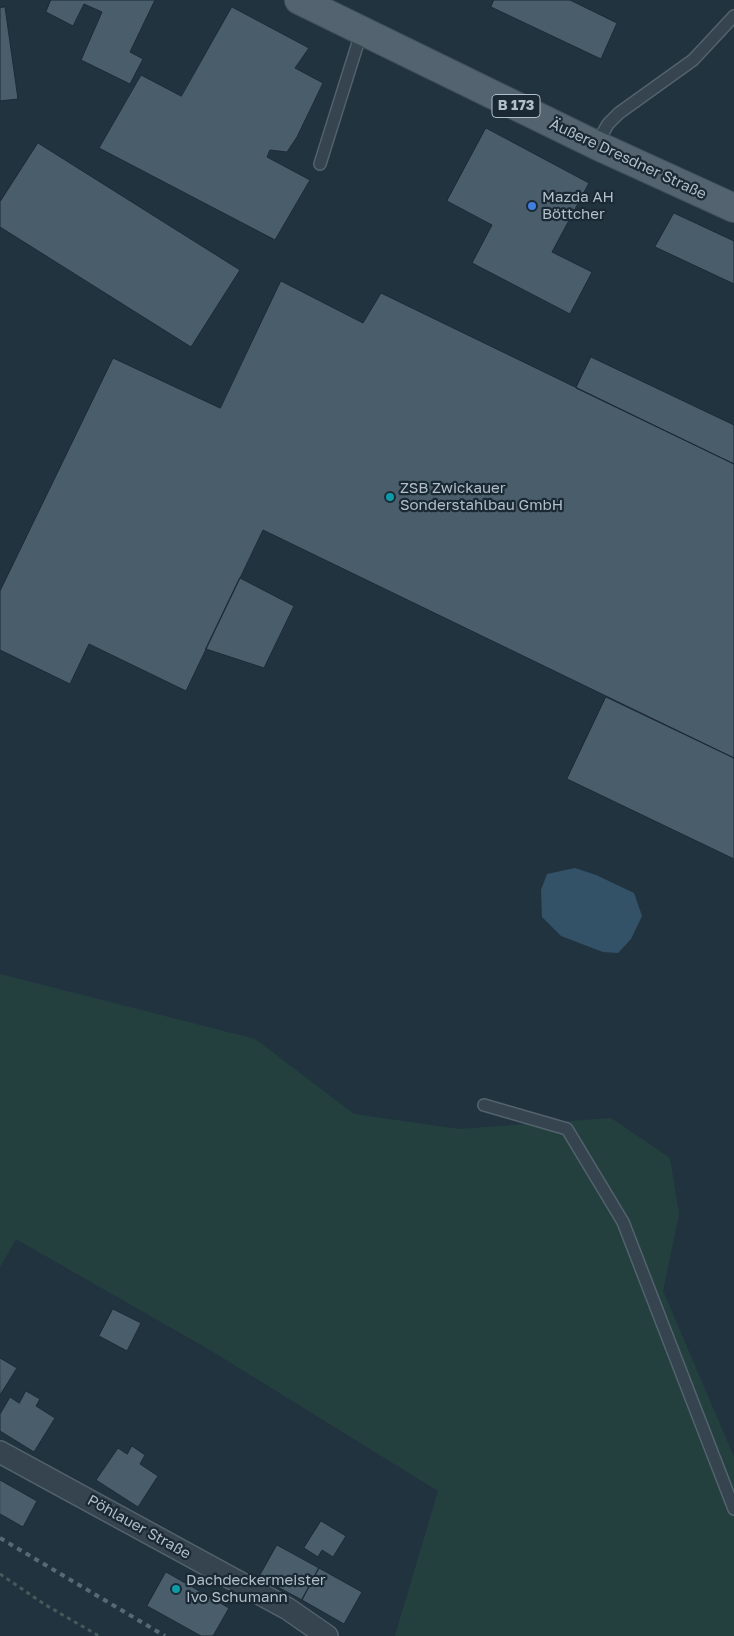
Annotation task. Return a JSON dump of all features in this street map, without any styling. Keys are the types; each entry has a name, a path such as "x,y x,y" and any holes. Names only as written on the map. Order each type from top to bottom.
{"main road":[{"name":"Äußere Dresdner Straße","path":"299,0 596,145 734,208"}],"street":[{"name":"Pöhlauer Straße","path":"0,1452 288,1609 327,1636"}],"lane":[{"path":"596,145 608,124 619,113 693,60 734,16"},
{"path":"320,164 362,30"},
{"path":"484,1105 567,1129 623,1222 734,1509"}],"path":[{"path":"0,1574 44,1604 99,1636"}],"green space":[{"path":"0,974 255,1039 354,1114 459,1129 611,1118 670,1158 679,1214 663,1291 734,1457 734,1636 395,1636 438,1491 210,1350 16,1239 0,1267"}],"water":[{"path":"575,868 596,875 634,893 642,916 631,939 618,953 603,952 561,936 542,917 541,890 547,874"}],"building":[{"path":"51,0 155,0 130,52 143,59 130,84 81,60 102,12 84,4 73,26 46,12"},
{"path":"494,0 570,0 617,23 601,59 491,7"},
{"path":"5,7 18,99 0,101 0,8"},
{"path":"232,7 309,48 295,68 323,83 297,137 287,152 270,150 267,157 310,180 275,240 99,148 141,75 181,96"},
{"path":"486,128 589,183 552,252 592,272 570,314 472,263 492,225 447,201"},
{"path":"38,143 240,270 191,347 0,227 0,202"},
{"path":"674,213 734,241 734,284 655,247"},
{"name":"ZSB Zwickauer Sonderstahlbau GmbH","path":"281,281 363,323 381,293 734,464 734,758 263,530 186,691 89,644 70,684 0,650 0,591 113,358 220,408"},
{"path":"591,357 734,425 734,464 576,388"},
{"path":"240,578 294,606 264,668 206,649"},
{"path":"606,697 734,758 734,859 567,779"},
{"path":"113,1309 141,1323 127,1351 99,1336"},
{"path":"0,1358 17,1368 0,1395"},
{"path":"26,1391 40,1399 36,1406 55,1418 34,1452 0,1431 0,1414 10,1397 19,1403"},
{"path":"132,1446 145,1455 140,1464 158,1476 138,1507 96,1480 118,1448 127,1454"},
{"path":"0,1480 37,1501 23,1527 0,1514"},
{"path":"321,1521 346,1536 333,1557 322,1550 318,1557 304,1548"},
{"path":"277,1545 319,1568 302,1600 259,1577"},
{"path":"319,1568 362,1592 344,1624 302,1600"},
{"name":"Dachdeckermeister Ivo Schumann","path":"166,1572 229,1608 213,1636 201,1636 147,1606"}],"railway":[{"path":"0,1538 165,1636"}],"place":[{"name":"Mazda AH Böttcher","path":"532,206"},
{"name":"ZSB Zwickauer Sonderstahlbau GmbH","path":"390,497"},
{"name":"Dachdeckermeister Ivo Schumann","path":"176,1589"}]}
